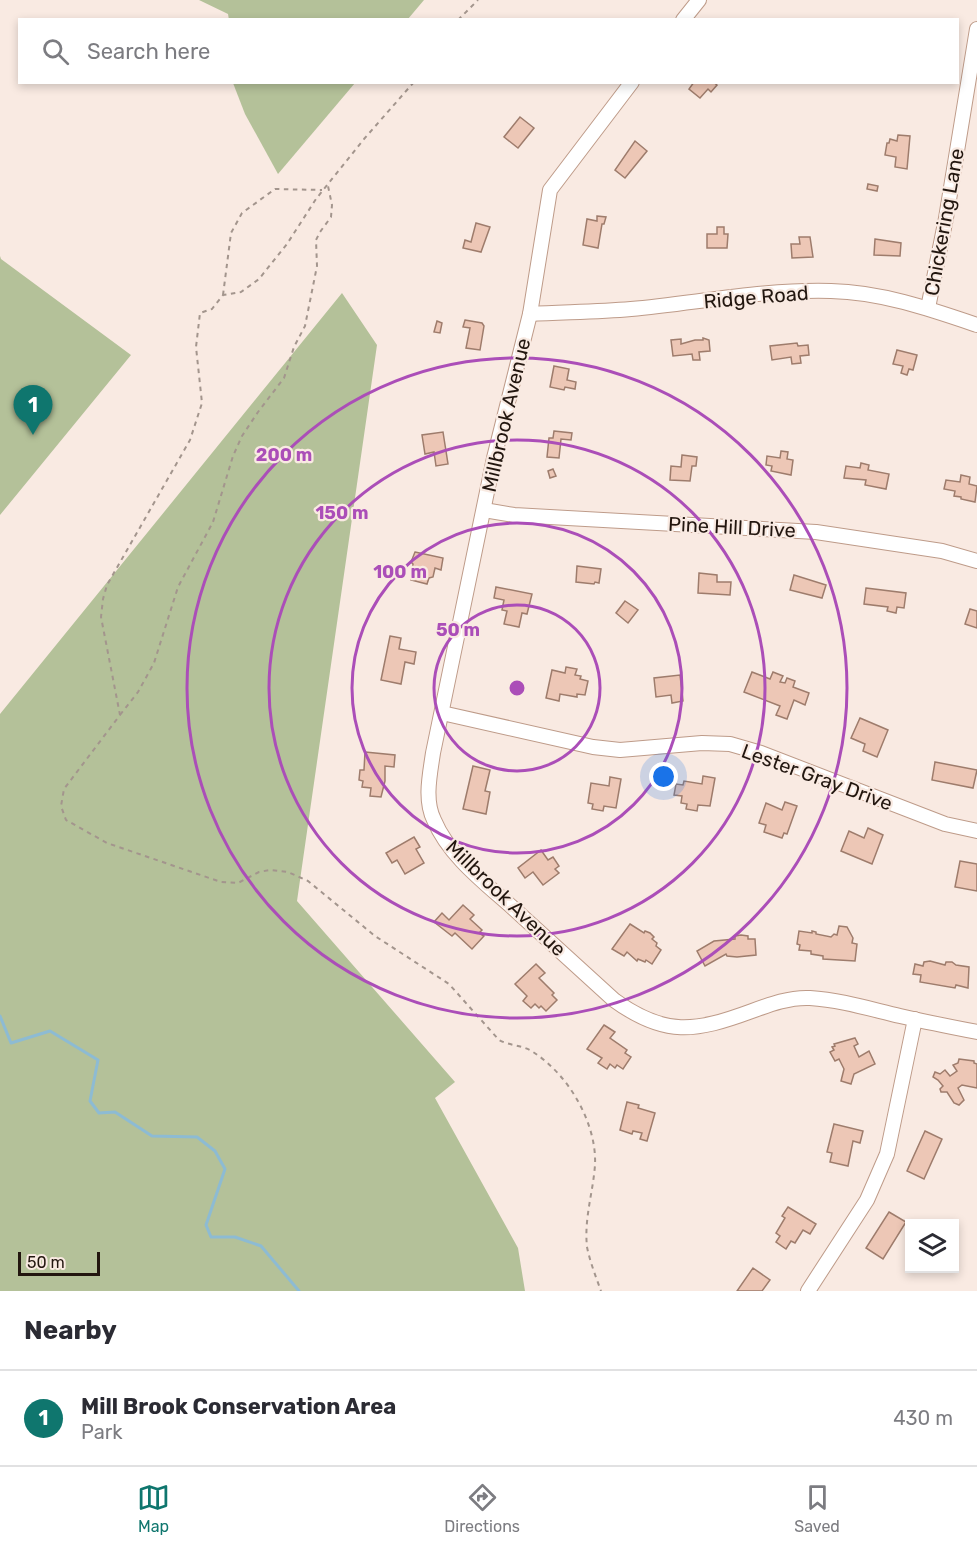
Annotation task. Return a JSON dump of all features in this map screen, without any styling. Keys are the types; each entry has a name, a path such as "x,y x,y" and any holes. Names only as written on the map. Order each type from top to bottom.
{"street":[{"path":"685,18 699,0"},
{"name":"Chickering Lane","path":"928,308 946,218 977,29"},
{"name":"Millbrook Avenue","path":"630,84 550,190 530,314 494,458 429,781 432,818 441,835 456,853 489,886 614,1000 633,1014 653,1023 695,1028 719,1023 777,1002 807,998 838,1001 977,1032"},
{"name":"Ridge Road","path":"530,314 630,309 789,292 832,291 874,295 928,308 977,325"},
{"name":"Pine Hill Drive","path":"484,510 514,515 816,532 942,551 977,561"},
{"name":"Lester Gray Drive","path":"442,713 593,747 620,750 684,743 730,744 761,753 935,820 977,831"},
{"path":"808,1291 867,1200 887,1154 915,1019"}],"path":[{"path":"460,18 478,0"},
{"path":"223,295 242,292 259,279 287,244 316,199 412,84"},
{"path":"328,186 332,205 331,217 316,240 317,266 305,326 294,347 284,378 242,436 233,456 213,522 178,587 154,663 138,692 64,789 61,806 66,820 107,843 221,882 238,883 259,872 270,870 288,872 308,881 375,936 449,984 499,1040 533,1052 544,1061 559,1075 574,1095 586,1119 595,1148 595,1168 586,1216 588,1248 601,1291"},
{"path":"120,715 101,617 103,600 107,585 190,440 202,403 196,347 200,313 212,309 223,295 231,233 242,213 275,189 324,189"}],"green space":[{"path":"199,0 424,0 409,18 229,18 228,14"},
{"path":"233,84 354,84 278,174 245,114"},
{"path":"0,256 131,355 0,515"},
{"path":"342,293 377,345 297,901 455,1082 435,1098 518,1248 525,1291 0,1291 0,714"}],"building":[{"path":"693,84 717,85 711,92 708,89 700,98 689,89"},
{"path":"520,117 534,128 518,148 504,137"},
{"path":"898,135 910,136 907,169 895,167 896,157 885,155 887,143 890,139 897,141"},
{"path":"635,141 647,151 625,178 615,170"},
{"path":"868,184 878,186 877,191 867,189"},
{"path":"597,216 606,217 602,224 598,248 583,245 587,219 597,221"},
{"path":"476,223 490,227 481,252 463,248 465,240 471,242"},
{"path":"717,227 724,227 724,234 728,234 727,248 707,248 707,234 717,234"},
{"path":"799,237 810,237 813,257 792,258 791,244 800,244"},
{"path":"875,239 901,243 900,256 874,255"},
{"path":"465,320 482,323 484,326 480,350 466,348 470,328 463,327"},
{"path":"437,321 442,323 440,333 434,332"},
{"path":"703,338 709,340 710,351 699,352 700,360 693,360 692,354 673,356 671,340 681,339 681,344 703,340"},
{"path":"797,343 798,346 808,345 809,355 800,356 801,363 792,364 791,357 772,360 770,346"},
{"path":"897,350 917,355 913,370 909,369 907,375 901,373 903,366 893,364"},
{"path":"554,366 569,369 567,380 576,382 575,389 565,387 564,390 550,387"},
{"path":"554,431 572,433 571,440 561,439 559,458 547,457 549,438 553,438"},
{"path":"443,432 448,464 436,466 434,452 425,454 422,435"},
{"path":"781,451 788,452 787,459 793,460 791,475 771,471 772,466 766,465 767,456 780,458"},
{"path":"682,455 697,457 696,466 692,466 690,481 670,480 671,466 681,467"},
{"path":"861,463 869,465 868,470 889,474 886,489 865,485 866,480 844,478 846,466 860,468"},
{"path":"553,469 556,476 550,478 548,471"},
{"path":"961,475 970,477 969,484 977,486 975,502 961,499 961,497 954,496 955,491 944,489 946,480 960,482"},
{"path":"415,552 443,558 441,570 435,568 433,577 429,578 427,584 411,580 413,564 411,562"},
{"path":"577,566 601,569 599,583 576,582"},
{"path":"699,573 717,575 717,582 731,582 730,595 698,593"},
{"path":"794,575 826,585 822,598 790,590"},
{"path":"496,587 532,594 527,614 522,613 519,627 504,624 507,611 502,610 504,600 494,598"},
{"path":"866,588 906,593 904,608 897,607 896,613 887,611 888,607 864,604"},
{"path":"625,601 638,610 628,623 616,613"},
{"path":"970,609 977,611 977,628 965,624"},
{"path":"390,636 401,638 399,649 416,652 414,664 405,662 401,684 381,680"},
{"path":"566,667 577,669 575,675 588,681 585,695 577,694 577,697 560,694 559,701 546,698 552,670 565,673"},
{"path":"752,672 770,679 773,672 783,676 780,682 785,683 787,678 795,681 793,687 809,693 805,705 794,700 787,719 776,715 780,706 744,692"},
{"path":"680,675 683,701 672,703 671,695 656,697 654,678"},
{"path":"860,718 888,730 877,757 863,751 865,744 851,738"},
{"path":"365,752 395,755 394,767 385,766 385,781 381,797 370,796 371,788 362,787 363,781 359,780 360,770 364,770"},
{"path":"935,762 977,770 973,788 932,780"},
{"path":"473,766 490,770 485,791 490,792 486,814 463,809"},
{"path":"703,776 715,778 710,806 698,805 697,811 686,809 687,804 681,803 682,796 674,795 676,784 683,785 684,781 702,784"},
{"path":"610,777 621,779 616,808 604,806 603,811 592,809 593,804 588,803 591,783 609,786"},
{"path":"785,802 797,806 787,834 784,833 782,838 764,832 766,825 759,823 766,803 782,810"},
{"path":"868,828 883,835 872,864 841,851 849,831 864,838"},
{"path":"414,837 420,847 416,849 424,863 405,874 397,860 392,863 386,853"},
{"path":"541,850 548,860 553,857 559,866 555,869 559,873 543,885 533,872 525,878 518,868"},
{"path":"960,861 977,864 977,891 955,887"},
{"path":"463,905 474,915 470,919 482,930 479,933 484,936 472,949 455,933 452,936 434,922 442,913 449,920"},
{"path":"630,924 654,937 652,939 661,950 652,964 646,960 645,962 638,959 637,961 627,952 624,956 612,949"},
{"path":"839,926 847,927 853,938 852,943 857,944 855,961 823,959 823,956 811,954 811,951 799,950 800,945 797,944 799,931 812,933 812,931 831,937 834,934 837,935"},
{"path":"735,936 748,936 748,939 755,939 756,955 737,957 726,954 705,966 697,951 714,941 735,939"},
{"path":"930,961 945,965 946,962 952,962 969,967 968,988 920,982 921,975 913,974 915,964 923,966 924,962"},
{"path":"536,964 545,973 539,978 554,993 552,995 557,1000 546,1011 535,1004 531,1008 523,1001 527,996 515,984"},
{"path":"604,1025 615,1032 610,1038 627,1050 625,1053 631,1057 623,1069 617,1065 615,1068 610,1064 607,1069 598,1063 602,1058 587,1049"},
{"path":"855,1038 858,1044 854,1046 859,1057 869,1051 875,1064 854,1074 851,1084 841,1081 844,1069 839,1059 835,1061 830,1052 834,1050 832,1047 835,1046 834,1044"},
{"path":"959,1059 974,1061 977,1064 977,1088 962,1085 958,1088 964,1100 959,1105 954,1103 947,1092 941,1092 940,1089 943,1086 933,1077 935,1072 940,1074 945,1070 950,1076 957,1071 953,1065 958,1063"},
{"path":"627,1102 655,1113 647,1141 640,1139 642,1133 633,1131 632,1134 620,1130"},
{"path":"834,1124 863,1131 860,1143 853,1141 848,1166 830,1162 832,1153 827,1152"},
{"path":"925,1131 942,1139 924,1179 907,1171"},
{"path":"788,1207 816,1224 810,1234 803,1230 795,1243 791,1241 786,1249 776,1242 780,1236 776,1233 785,1218 782,1216"},
{"path":"889,1212 905,1221 883,1259 866,1248"},
{"path":"753,1268 770,1280 762,1291 737,1291"}],"waterway":[{"path":"0,1016 11,1043 50,1031 98,1060 90,1101 99,1113 115,1112 152,1136 197,1137 215,1151 225,1169 206,1225 211,1237 235,1237 261,1246 299,1291"}],"place":[{"name":"Mill Brook Conservation Area","path":"33,435"}]}
